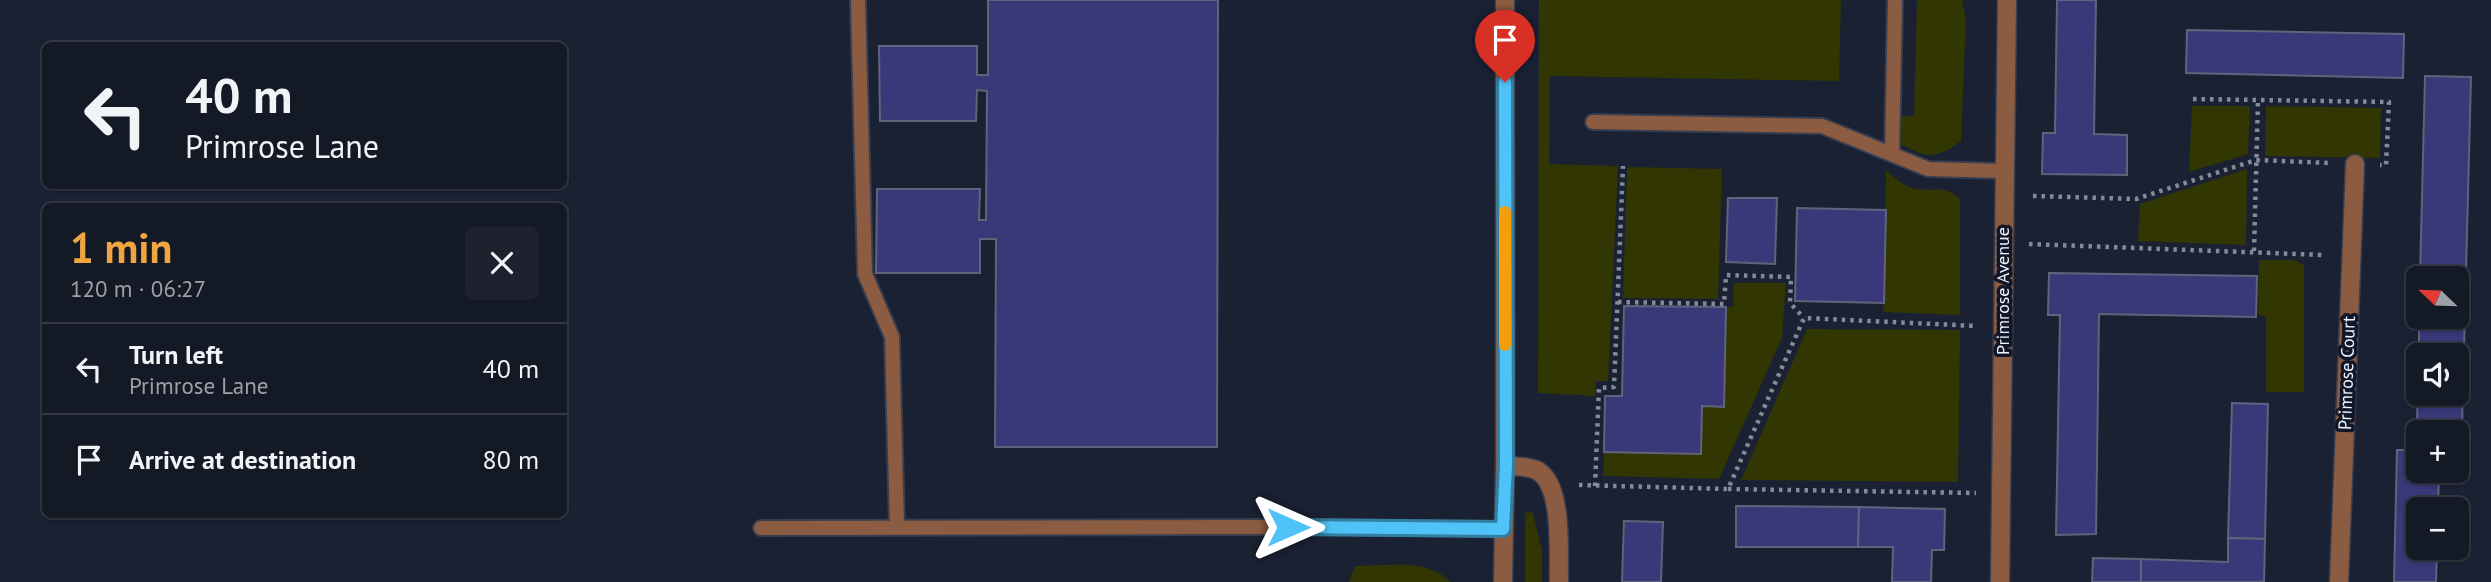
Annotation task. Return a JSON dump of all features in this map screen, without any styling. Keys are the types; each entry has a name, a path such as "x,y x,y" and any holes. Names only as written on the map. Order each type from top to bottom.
{"street":[{"path":"1503,582 1506,465 1505,0"},
{"name":"Primrose Avenue","path":"2000,582 2007,0"},
{"name":"Primrose Court","path":"2339,582 2355,164"},
{"path":"1506,465 1538,471 1550,484 1556,501 1559,582"}],"lane":[{"path":"858,2 865,274 892,337 897,527"},
{"path":"1892,154 1895,3"},
{"path":"1593,122 1822,126 1928,169 2003,172"},
{"path":"761,528 1503,529"}],"path":[{"path":"2193,99 2389,102"},
{"path":"2254,251 2258,100"},
{"path":"2004,196 2136,199 2256,160"},
{"path":"1595,486 1599,388 1614,387 1623,166"},
{"path":"2004,243 2351,256"},
{"path":"1618,302 1724,304 1726,275 1791,278 1790,303 1804,318 2003,327"},
{"path":"1728,489 1804,318"},
{"path":"1550,484 2001,494"}],"green space":[{"path":"1539,0 1841,0 1839,81 1550,76 1549,164 1618,166 1608,381 1596,381 1595,396 1538,393"},
{"path":"1917,0 1962,0 1966,18 1961,141 1939,154 1932,155 1919,153 1902,145 1900,116 1914,116"},
{"path":"2192,106 2250,106 2248,154 2189,172"},
{"path":"2266,106 2381,108 2380,158 2265,156"},
{"path":"1627,167 1722,169 1718,299 1623,298"},
{"path":"2247,169 2246,245 2138,241 2140,204"},
{"path":"1886,170 1911,188 1944,190 1960,199 1960,315 1883,312"},
{"path":"2259,260 2295,260 2304,265 2304,392 2266,392 2266,316 2258,315"},
{"path":"1734,283 1786,283 1782,338 1719,479 1603,476 1604,452 1701,454 1702,406 1724,406 1726,307 1733,307"},
{"path":"1807,329 1960,330 1958,482 1741,480"},
{"path":"1525,512 1533,513 1542,551 1542,582 1525,582"},
{"path":"1355,566 1418,566 1441,574 1450,582 1349,582"}],"building":[{"path":"988,0 1218,0 1217,447 995,447 996,239 980,239 980,273 876,273 877,189 980,189 979,220 986,220 987,91 977,90 976,121 880,121 879,46 977,46 977,75 988,75"},
{"path":"2057,0 2096,0 2094,134 2127,135 2127,175 2042,174 2043,133 2055,133"},
{"path":"2187,30 2404,34 2403,78 2186,73"},
{"path":"2425,76 2471,77 2466,266 2420,266"},
{"path":"1728,198 1777,198 1775,264 1726,262"},
{"path":"1797,208 1886,210 1884,303 1795,301"},
{"path":"2049,273 2257,276 2256,317 2099,314 2096,534 2056,535 2060,315 2048,315"},
{"path":"1624,306 1726,307 1724,407 1702,406 1701,454 1604,452 1605,396 1622,396"},
{"path":"2419,329 2465,329 2464,343 2419,343"},
{"path":"2232,403 2268,404 2265,539 2228,538"},
{"path":"2417,406 2463,406 2462,420 2417,420"},
{"path":"2397,450 2406,450 2406,483 2439,483 2438,497 2406,497 2406,560 2437,560 2436,582 2394,582"},
{"path":"1736,506 1859,507 1858,547 1736,547"},
{"path":"1859,507 1945,509 1944,550 1932,550 1931,582 1892,582 1893,547 1858,547"},
{"path":"1624,521 1663,522 1661,582 1622,582"},
{"path":"2228,538 2265,539 2264,582 2141,582 2141,559 2228,562"},
{"path":"2093,558 2141,559 2141,582 2092,582"}],"slow traffic":[{"path":"1505,212 1505,345"}],"route":[{"path":"1288,527 1503,529 1506,465 1505,82"}]}
